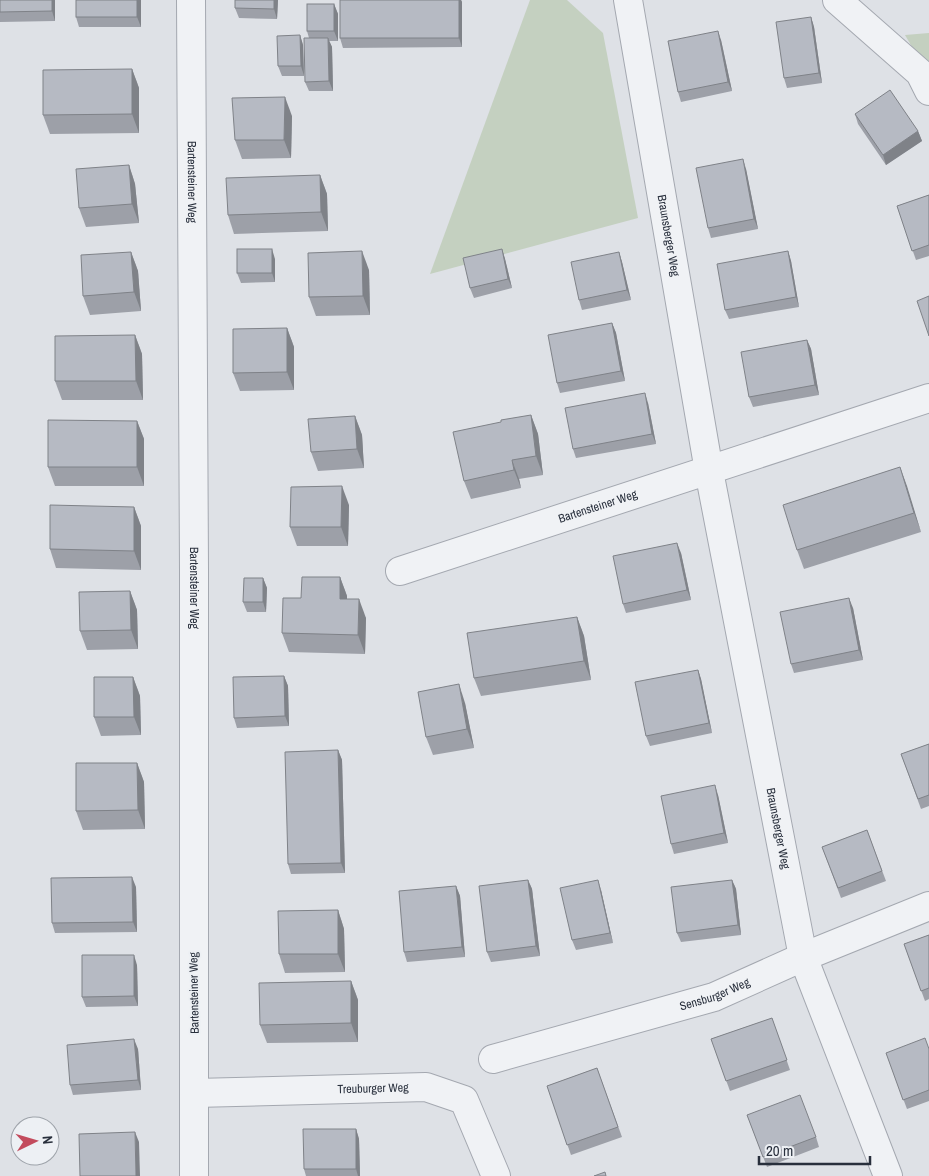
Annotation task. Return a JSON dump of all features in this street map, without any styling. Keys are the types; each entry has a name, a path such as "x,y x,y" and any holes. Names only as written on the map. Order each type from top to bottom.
{"street":[{"name":"Bartensteiner Weg","path":"191,0 194,569 192,849 195,1093 194,1176"},
{"name":"Braunsberger Weg","path":"628,0 708,470 803,957 888,1176"},
{"path":"837,0 920,73 929,91"},
{"path":"708,470 929,398"},
{"name":"Bartensteiner Weg","path":"400,570 708,470"},
{"name":"Sensburger Weg","path":"493,1059 714,997 803,957 929,906"},
{"name":"Treuburger Weg","path":"195,1093 426,1086 464,1100 496,1176"}],"green space":[{"path":"530,0 567,0 603,33 638,218 430,274"},
{"path":"929,33 929,76 905,35"}],"building":[{"path":"0,0 52,0 52,11 0,12"},
{"path":"76,0 137,0 137,17 76,17"},
{"path":"235,0 274,0 274,9 235,8"},
{"path":"340,0 459,0 459,38 340,38"},
{"path":"307,4 334,4 334,31 307,31"},
{"path":"811,17 819,73 784,78 776,22"},
{"path":"718,31 728,82 678,92 668,41"},
{"path":"300,35 301,66 278,66 277,36"},
{"path":"304,38 328,38 329,81 305,82"},
{"path":"132,69 132,114 43,115 43,70"},
{"path":"890,90 918,131 883,155 855,114"},
{"path":"285,97 284,140 235,140 232,98"},
{"path":"743,159 754,219 708,228 696,168"},
{"path":"129,165 132,204 79,208 76,169"},
{"path":"320,175 321,212 228,215 226,178"},
{"path":"929,195 929,245 912,251 897,206"},
{"path":"237,249 272,249 272,273 237,273"},
{"path":"502,249 508,279 470,288 463,258"},
{"path":"362,251 363,296 309,297 308,253"},
{"path":"788,251 796,297 725,310 717,264"},
{"path":"131,252 134,292 83,296 81,255"},
{"path":"619,252 627,290 579,300 571,262"},
{"path":"929,296 929,336 917,301"},
{"path":"612,323 621,371 557,383 548,335"},
{"path":"287,328 287,372 233,373 233,329"},
{"path":"135,335 136,381 55,381 55,336"},
{"path":"807,340 815,385 749,397 741,352"},
{"path":"645,393 652,434 573,449 565,408"},
{"path":"531,415 536,456 512,460 514,470 464,481 453,432 501,422 501,420"},
{"path":"355,416 357,449 311,452 308,419"},
{"path":"48,420 137,421 137,467 48,467"},
{"path":"900,467 914,513 797,550 783,505"},
{"path":"342,486 341,527 290,527 291,487"},
{"path":"50,505 134,507 134,551 50,549"},
{"path":"677,543 687,590 623,604 613,556"},
{"path":"302,577 340,577 340,599 359,599 358,635 282,633 283,598 301,598"},
{"path":"244,578 263,578 263,602 243,602"},
{"path":"130,591 131,630 80,631 79,592"},
{"path":"849,598 859,650 791,664 780,612"},
{"path":"577,617 584,661 474,678 467,633"},
{"path":"698,670 709,723 646,736 635,682"},
{"path":"284,676 285,716 234,718 233,677"},
{"path":"94,677 133,677 134,717 94,717"},
{"path":"459,684 467,729 426,737 418,692"},
{"path":"929,744 929,795 918,799 901,754"},
{"path":"338,750 341,863 288,864 285,752"},
{"path":"76,763 137,763 138,810 76,811"},
{"path":"715,785 724,833 671,844 661,796"},
{"path":"867,830 882,871 838,888 822,847"},
{"path":"132,877 133,922 52,923 51,878"},
{"path":"528,880 536,946 487,952 479,886"},
{"path":"598,880 610,933 572,940 560,888"},
{"path":"732,880 738,925 677,933 671,887"},
{"path":"456,886 462,947 404,952 399,891"},
{"path":"338,910 338,954 279,954 278,911"},
{"path":"929,935 929,988 921,991 904,944"},
{"path":"82,955 134,955 134,996 82,997"},
{"path":"351,981 351,1023 260,1025 259,983"},
{"path":"772,1018 787,1060 726,1081 711,1039"},
{"path":"925,1038 929,1049 929,1090 903,1100 886,1053"},
{"path":"134,1039 138,1080 70,1085 67,1045"},
{"path":"597,1068 618,1127 567,1145 547,1086"},
{"path":"800,1095 816,1137 763,1157 747,1115"},
{"path":"303,1129 356,1129 356,1169 304,1169"},
{"path":"135,1132 136,1176 80,1176 79,1134"},
{"path":"605,1172 606,1176 594,1176"}]}
